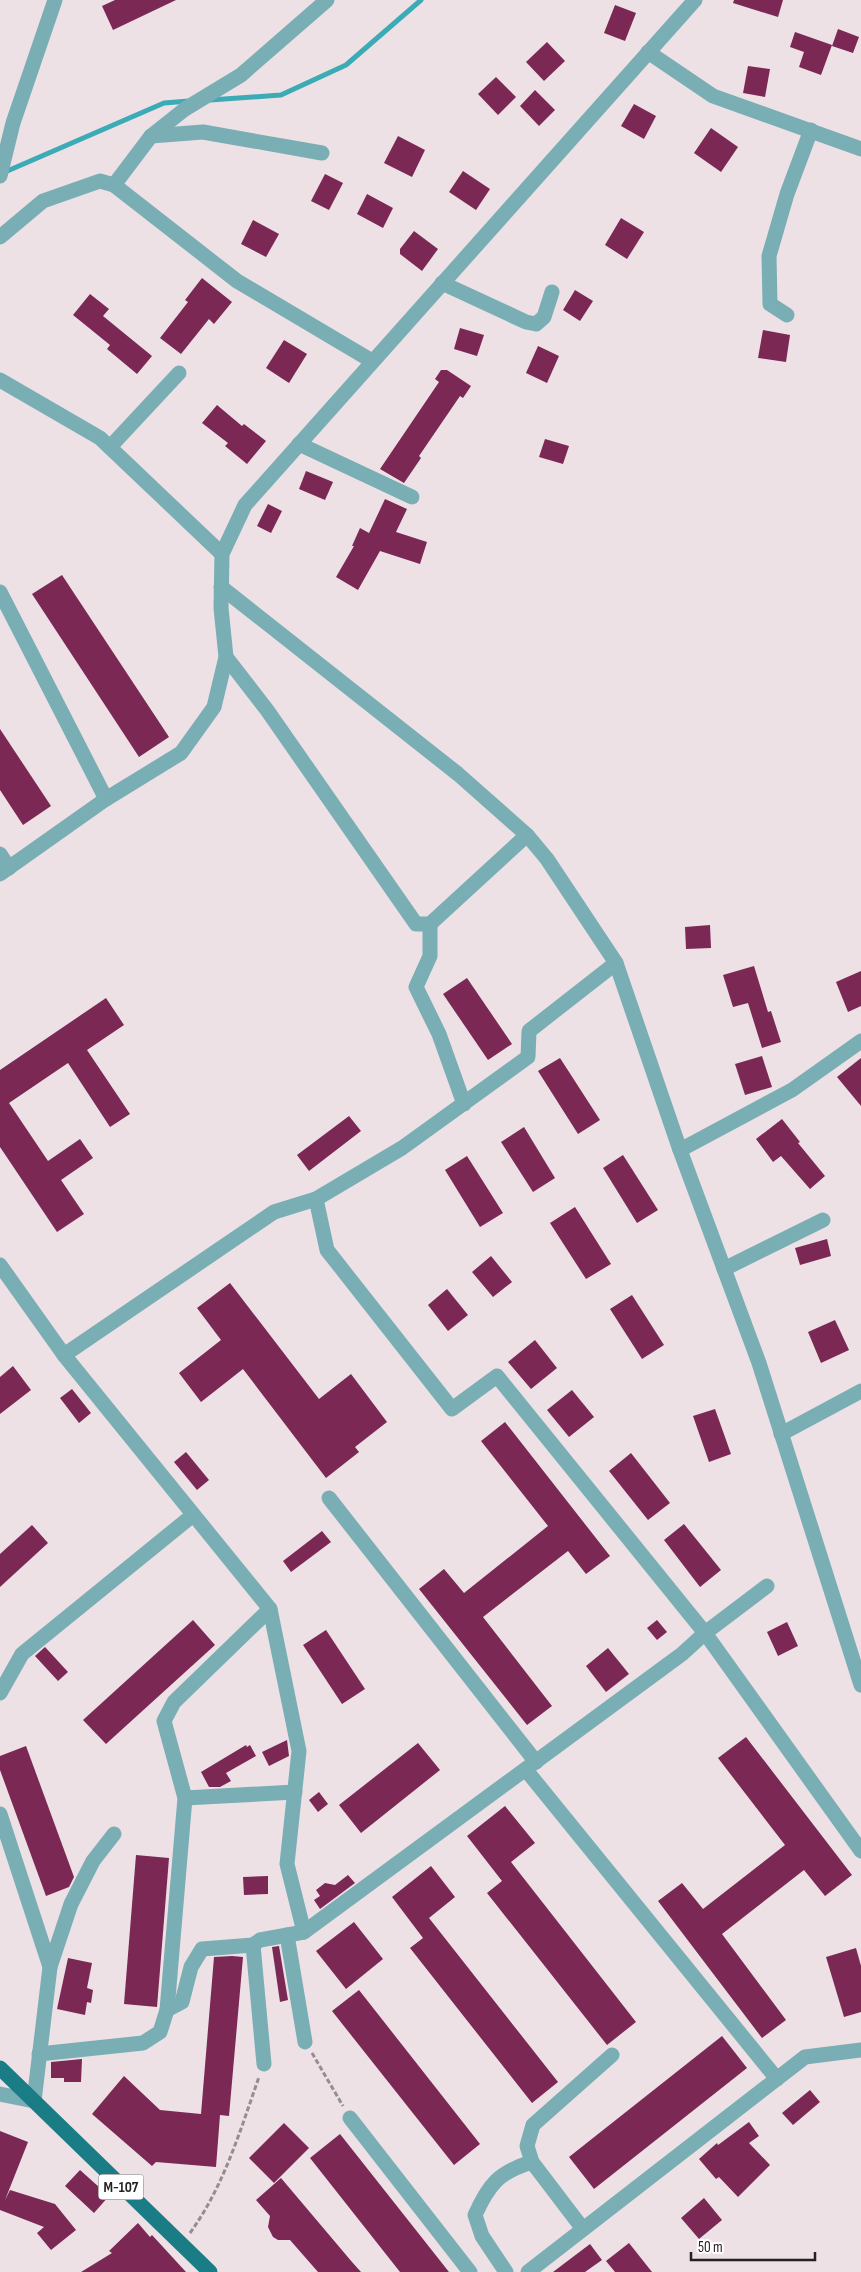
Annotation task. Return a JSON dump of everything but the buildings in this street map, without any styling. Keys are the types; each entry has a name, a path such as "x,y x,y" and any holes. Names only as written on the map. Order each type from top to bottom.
{"main road":[{"name":"М-107","path":"0,2068 181,2246 210,2272"}],"street":[{"path":"0,176 15,115 55,0"},
{"path":"114,184 151,136 185,109 241,75 327,0"},
{"path":"0,854 4,871 106,799 181,753 214,707 226,656 221,608 222,554 245,505 695,0"},
{"path":"648,52 713,96 861,149"},
{"path":"787,315 770,304 769,256 787,194 811,130"},
{"path":"151,136 203,132 322,152"},
{"path":"0,237 43,201 100,181 114,184 237,281 372,361"},
{"path":"442,283 526,322 536,324 544,317 552,292"},
{"path":"110,447 179,373"},
{"path":"0,380 100,438 222,554"},
{"path":"299,444 412,497"},
{"path":"221,587 458,774 528,836 547,859 616,963 680,1150 758,1363 861,1685"},
{"path":"0,592 106,799"},
{"path":"226,656 268,710 416,924 430,924 528,836"},
{"path":"430,924 430,956 416,987 439,1034 464,1104"},
{"path":"64,1355 274,1212 316,1199 402,1148 464,1104 528,1057 530,1030 616,963"},
{"path":"680,1150 792,1090 861,1041"},
{"path":"316,1199 327,1250 452,1408 497,1376 705,1633 861,1851"},
{"path":"724,1269 823,1220"},
{"path":"0,1265 64,1355 270,1609 298,1751 287,1864 304,1932"},
{"path":"781,1434 861,1392"},
{"path":"329,1498 531,1766 777,2079"},
{"path":"0,1693 22,1654 193,1515"},
{"path":"167,2010 182,2002 191,1967 202,1949 253,1945 260,1940 304,1932 682,1654 705,1633 767,1586"},
{"path":"40,2054 143,2043 160,2032 167,2010 185,1798 164,1721 174,1702 270,1609"},
{"path":"185,1798 295,1792"},
{"path":"0,1814 27,1890 50,1967"},
{"path":"0,2094 34,2101 50,1967 71,1904 93,1861 114,1834"},
{"path":"288,1935 305,2042"},
{"path":"253,1945 264,2064"},
{"path":"528,2272 805,2057 861,2050"},
{"path":"583,2229 532,2162 527,2146 533,2125 612,2055"},
{"path":"350,2118 470,2272"},
{"path":"506,2272 482,2236 475,2214 485,2192 510,2168 532,2162"}],"path":[{"path":"305,2042 350,2118"},
{"path":"181,2246 207,2209 221,2180 264,2064"}],"waterway":[{"path":"210,100 281,95 346,65 421,0"},
{"path":"5,172 164,103 189,101"}]}
